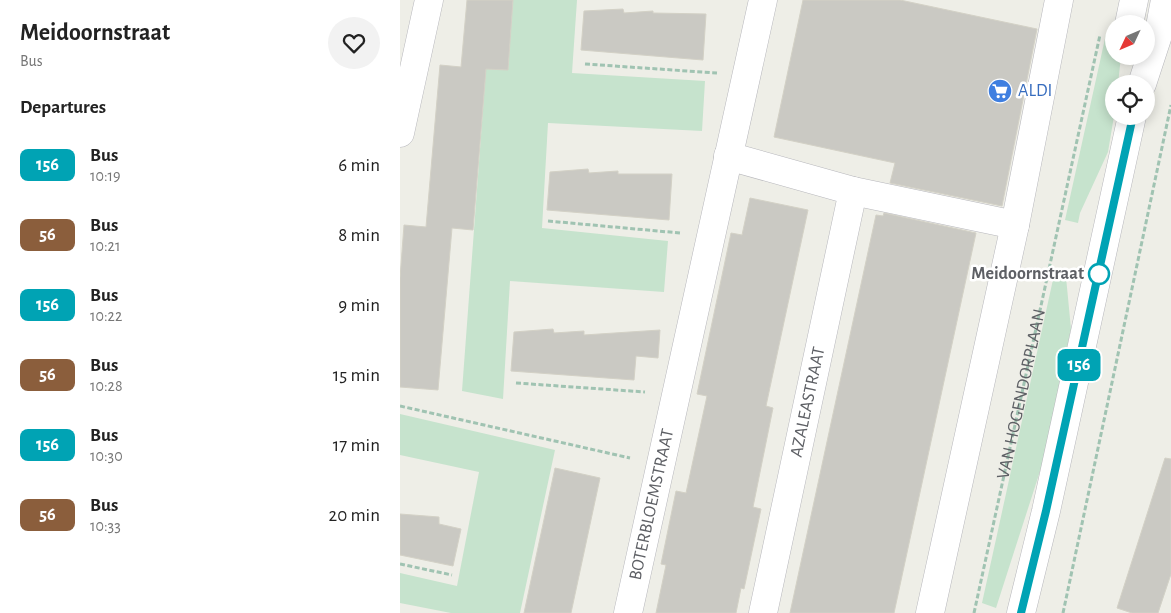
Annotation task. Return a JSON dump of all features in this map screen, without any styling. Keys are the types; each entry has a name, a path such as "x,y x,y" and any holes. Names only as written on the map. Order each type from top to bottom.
{"street":[{"path":"400,133 429,0"},
{"name":"BOTERBLOEMSTRAAT","path":"628,613 763,0"},
{"path":"930,613 1015,225 1059,0"},
{"path":"1131,15 1134,0"},
{"path":"1145,75 1159,32 1164,0"},
{"path":"1021,613 1046,511 1130,125"},
{"path":"728,156 853,191 1015,225"},
{"name":"AZALEASTRAAT","path":"763,613 853,191"}],"path":[{"name":"VAN HOGENDORPLAAN","path":"974,613 1100,34"},
{"path":"585,64 747,74"},
{"path":"1063,613 1171,105"},
{"path":"548,221 710,236"},
{"path":"516,383 675,395"},
{"path":"400,406 660,465"},
{"path":"400,564 452,575"}],"green space":[{"path":"513,0 577,0 572,73 705,81 702,131 548,123 542,228 668,241 664,292 510,281 503,399 462,391 486,69 508,70"},
{"path":"1105,39 1105,65 1120,65 1119,75 1105,75 1105,125 1112,125 1108,152 1080,213 1078,223 1065,220"},
{"path":"1054,275 1066,277 1071,329 1042,465 996,608 982,603"},
{"path":"400,414 555,450 520,613 451,613 400,603 400,573 457,586 479,472 400,455"}],"building":[{"path":"467,0 513,0 508,70 486,69 473,230 452,228 438,390 400,387 400,278 404,225 426,227 440,65 461,67"},
{"path":"803,0 900,0 1037,29 1002,206 890,183 895,163 774,137"},
{"path":"623,9 624,13 653,11 653,13 706,14 703,60 581,50 584,11"},
{"path":"588,169 589,173 618,171 618,174 672,174 669,220 547,210 550,172"},
{"path":"750,198 808,210 766,406 773,408 753,507 761,509 744,589 741,588 736,613 656,613 666,565 661,564 676,491 686,493 707,396 697,394 731,233 742,235"},
{"path":"884,213 976,233 894,613 790,613 876,215 883,216"},
{"path":"553,329 554,333 584,331 584,335 660,330 658,358 636,356 634,380 511,371 514,332"},
{"path":"1165,458 1171,459 1171,574 1158,613 1132,613 1117,608"},
{"path":"555,468 600,478 571,613 524,613"},
{"path":"400,514 439,517 439,524 461,529 453,566 400,555"}],"bus line":[{"name":"156","path":"1021,613 1046,511 1131,125"}],"place":[{"name":"ALDI","path":"1000,91"},
{"name":"Meidoornstraat","path":"1099,274"}]}
